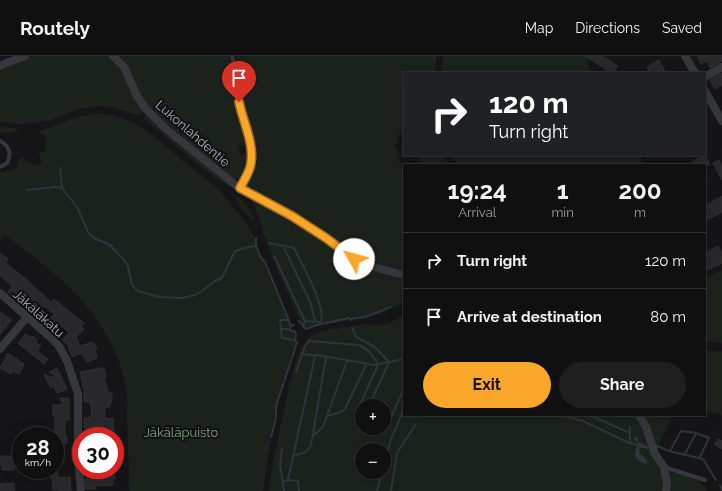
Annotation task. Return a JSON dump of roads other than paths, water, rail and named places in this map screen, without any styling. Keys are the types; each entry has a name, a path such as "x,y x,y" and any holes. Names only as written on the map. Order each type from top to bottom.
{"street":[{"path":"0,66 24,56"},
{"name":"Lukonlahdentie","path":"113,56 124,67 137,96 151,115 240,188 292,216 358,261 370,266 403,275"},
{"path":"686,56 694,72"},
{"path":"706,77 722,67"},
{"path":"706,93 722,121"},
{"name":"Jäkäläkatu","path":"0,293 52,338 66,357 77,387 78,458 81,491"},
{"path":"0,349 28,317"},
{"path":"640,416 646,427 655,454 664,467 667,483 666,491"}],"lane":[{"path":"232,56 236,72 239,102 252,152 250,168 240,188"},
{"path":"0,141 8,147 10,156 6,165 0,167"},
{"path":"664,467 705,480"}],"waterway":[{"path":"60,168 62,188"},
{"path":"27,190 57,187 62,188 77,207 89,234 94,238 110,245 124,260 128,266 132,285 138,291 159,297 182,298 195,295 222,278 235,251 256,246 261,258 265,262 291,326"},
{"path":"256,238 256,246"},
{"path":"269,243 294,248 317,296 322,315 321,322"},
{"path":"284,248 311,304 315,322"},
{"path":"274,256 305,321 303,327"},
{"path":"350,319 365,317 391,307"},
{"path":"299,321 306,329 349,318 351,320"},
{"path":"288,320 280,320 282,338 297,342 294,352"},
{"path":"305,321 320,322"},
{"path":"281,329 289,329 294,325"},
{"path":"352,328 356,337 375,347 389,362 372,399"},
{"path":"289,329 295,332 295,340"},
{"path":"296,372 305,346 309,341 358,345 365,348 372,355 378,365 363,399"},
{"path":"271,437 276,418 276,406 294,352"},
{"path":"302,354 375,365 403,359"},
{"path":"288,480 315,356"},
{"path":"293,456 306,452 311,445 326,357"},
{"path":"314,435 323,427 347,361"},
{"path":"327,416 341,412 345,409 366,365"},
{"path":"391,417 403,390"},
{"path":"390,443 403,411"},
{"path":"565,416 583,421 627,442 640,446"},
{"path":"591,416 630,433"},
{"path":"391,491 397,453 416,424"},
{"path":"630,427 630,443"},
{"path":"670,451 681,431 696,433 709,438 700,457"},
{"path":"685,454 696,433"},
{"path":"655,445 669,451 703,459 716,480"},
{"path":"282,448 280,465 284,491"},
{"path":"377,491 380,479"},
{"path":"282,482 288,480 298,481 299,491"},
{"path":"720,485 722,490"}],"park label":[{"name":"Jäkäläpuisto","path":"181,432"}]}
